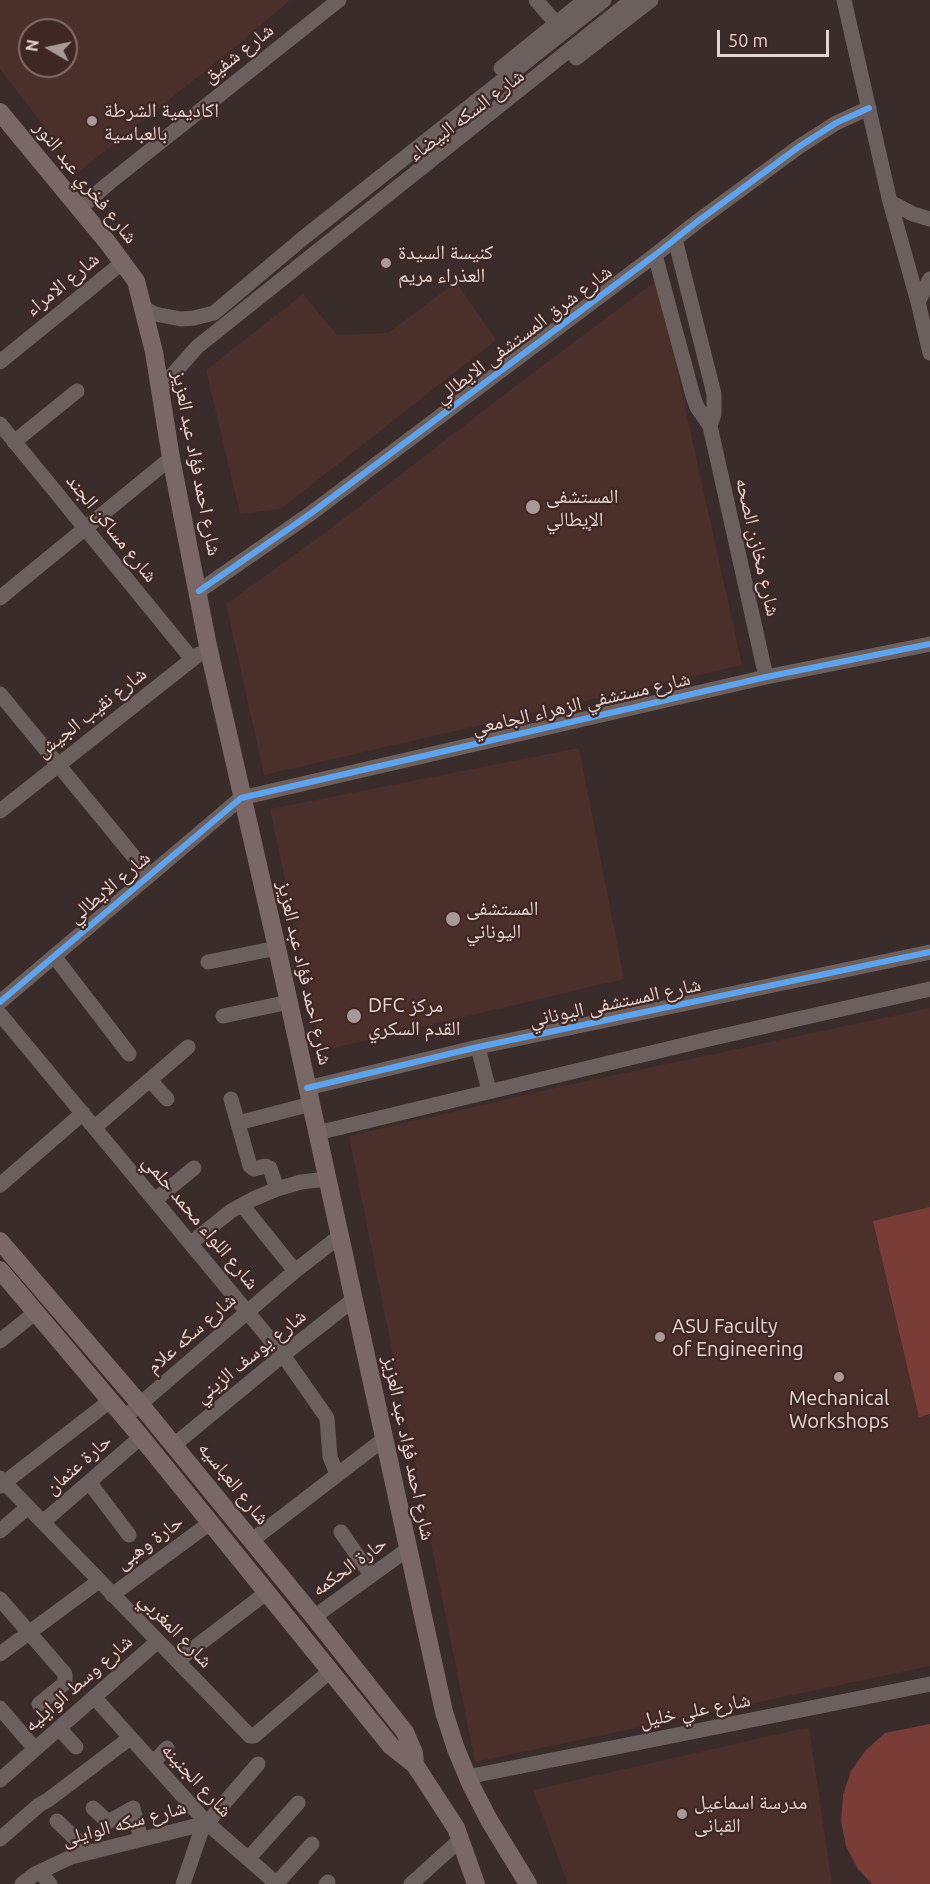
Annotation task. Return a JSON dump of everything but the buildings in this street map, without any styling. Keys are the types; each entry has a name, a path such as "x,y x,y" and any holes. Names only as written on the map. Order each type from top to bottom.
{"main road":[{"name":"شارع فخري عبد النور","path":"3,120 80,208 136,281"},
{"name":"شارع احمد فؤاد عبد العزيز","path":"136,281 154,352 171,458 208,646 289,1002 444,1712 467,1777 489,1820 528,1884"},
{"name":"شارع العباسيه","path":"0,1241 140,1404 314,1617 405,1732 411,1742 415,1765"},
{"name":"شارع العباسيه","path":"0,1270 141,1437 391,1746 415,1765 459,1834 476,1884"},
{"path":"459,1834 461,1816 471,1811 481,1812 489,1820"}],"street":[{"name":"شارع شفيق","path":"80,208 339,0"},
{"path":"536,0 556,23"},
{"name":"شارع السكه البيضاء","path":"302,239 305,230 321,213 585,0"},
{"path":"144,308 155,314 181,319 214,313 302,239 604,0"},
{"path":"160,389 197,347 632,0"},
{"name":"شارع السكه البيضاء","path":"305,261 318,255 651,0"},
{"path":"844,0 890,202 930,353"},
{"name":"شارع شرق المستشفى الايطالي","path":"199,591 310,514 821,131 869,108"},
{"path":"890,202 913,214 930,219"},
{"name":"شارع مخازن الصحه","path":"675,239 714,394 714,414 710,426"},
{"name":"شارع مخازن الصحه","path":"655,255 693,396 697,407 710,426 766,678"},
{"name":"شارع الامراء","path":"0,362 123,262"},
{"path":"918,302 930,279"},
{"path":"14,442 78,391"},
{"name":"شارع مساكن الجند","path":"0,424 192,659"},
{"path":"0,598 171,458"},
{"name":"شارع مستشفي الزهراء الجامعي","path":"241,798 766,678 930,644"},
{"name":"شارع نقيب الجيش","path":"0,811 208,646"},
{"path":"0,694 148,874"},
{"name":"شارع الايطالي","path":"0,1002 148,874 241,798"},
{"path":"208,962 277,948"},
{"name":"شارع المستشفى اليوناني","path":"238,1123 309,1096 478,1047 930,952"},
{"path":"54,956 129,1054"},
{"path":"317,1133 930,989"},
{"path":"223,1017 289,1002"},
{"name":"شارع اللواء محمد حلمي","path":"0,1014 283,1355 327,1418 330,1457 337,1474"},
{"path":"95,1127 188,1047"},
{"path":"478,1047 489,1091"},
{"path":"150,1080 167,1099"},
{"path":"231,1099 250,1166 254,1169 265,1166 270,1168 277,1189"},
{"path":"0,1185 83,1113"},
{"path":"155,1200 194,1168"},
{"path":"191,1243 210,1226 242,1205 277,1189 302,1182 327,1179"},
{"path":"242,1205 295,1271"},
{"name":"شارع سكه علام","path":"125,1418 295,1271 340,1236"},
{"name":"شارع يوسف الزيني","path":"174,1445 353,1300"},
{"path":"0,1341 36,1312"},
{"path":"2,1482 110,1401"},
{"name":"حارة عثمان","path":"43,1522 141,1437"},
{"path":"251,1540 384,1439"},
{"name":"شارع المغربي","path":"2,1482 252,1737 329,1672"},
{"path":"89,1482 129,1534"},
{"path":"0,1532 28,1507"},
{"name":"حارة وهبى","path":"112,1595 210,1523"},
{"path":"341,1532 371,1575"},
{"name":"حارة الحكمه","path":"314,1617 408,1549"},
{"path":"0,1654 99,1581"},
{"path":"177,1661 266,1593"},
{"path":"0,1599 66,1677 65,1683 39,1704"},
{"name":"شارع وسط الوايليه","path":"1,1776 158,1641"},
{"name":"شارع علي خليل","path":"467,1777 930,1684"},
{"name":"شارع الجنينه","path":"94,1697 205,1823 248,1859 269,1881"},
{"path":"0,1708 34,1749"},
{"path":"59,1728 76,1747"},
{"path":"0,1839 39,1805 130,1738"},
{"path":"153,1763 167,1748"},
{"path":"183,1884 205,1823 258,1764"},
{"path":"93,1808 106,1822 128,1803 141,1839"},
{"path":"248,1859 298,1803"},
{"path":"57,1821 89,1852"},
{"name":"شارع سكه الوايلى","path":"22,1884 45,1878 71,1857 205,1823"},
{"path":"411,1884 459,1834"},
{"path":"269,1881 312,1844"}],"shaded area":[{"name":"اكاديمية الشرطة بالعباسية","path":"0,0 290,0 239,44 79,172 0,69"},
{"name":"المستشفى الإيطالي","path":"657,280 742,665 264,775 226,604 322,535"},
{"path":"456,282 496,340 281,509 240,514 206,370 303,294 337,335 388,333"},
{"name":"المستشفى اليوناني","path":"579,748 624,979 321,1051 270,809"},
{"name":"ASU Faculty of Engineering","path":"930,1008 930,1666 475,1762 349,1136 563,1086"},
{"path":"930,1207 930,1414 919,1417 873,1221"},
{"path":"930,1724 930,1884 872,1884 858,1869 846,1846 841,1821 843,1795 851,1771 866,1750 885,1733"},
{"name":"مدرسة اسماعيل القبانى","path":"809,1727 832,1884 568,1884 533,1790"}],"cycle path":[{"path":"199,591 310,514 800,146 836,123 869,108"},
{"path":"0,1002 241,798 766,677 930,644"},
{"path":"307,1088 478,1047 930,952"}],"place":[{"name":"اكاديمية الشرطة بالعباسية","path":"92,121"},
{"name":"كنيسة السيدة العذراء مريم","path":"386,263"},
{"name":"المستشفى الإيطالي","path":"533,507"},
{"name":"المستشفى اليوناني","path":"453,919"},
{"name":"DFC مركز القدم السكري","path":"354,1016"},
{"name":"ASU Faculty of Engineering","path":"660,1337"},
{"name":"Mechanical Workshops","path":"839,1377"},
{"name":"مدرسة اسماعيل القبانى","path":"682,1814"}]}
